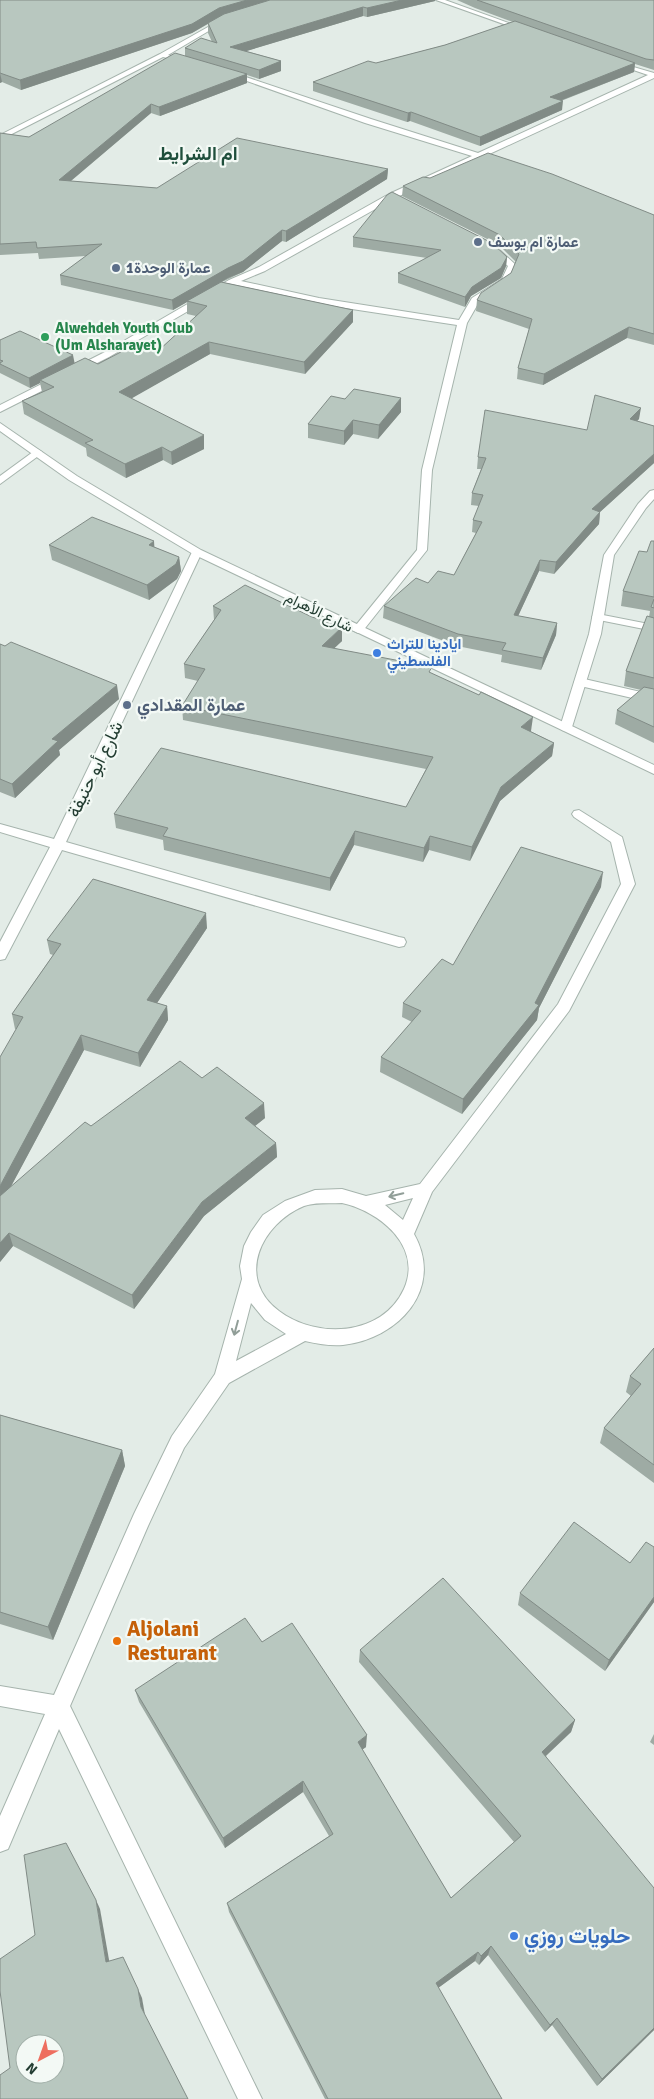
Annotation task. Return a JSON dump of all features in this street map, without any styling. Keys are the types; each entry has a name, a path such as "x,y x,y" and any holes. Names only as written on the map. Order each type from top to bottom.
{"street":[{"path":"439,0 530,32"},
{"path":"2,136 162,55 222,20 230,18"},
{"path":"162,55 198,64"},
{"path":"610,60 654,75"},
{"path":"224,72 368,121 487,158"},
{"path":"0,409 106,355 232,282 262,269 478,155 573,114 654,75"},
{"path":"358,630 422,550 427,470 462,323 475,300 505,281 513,266 495,249 480,241"},
{"path":"232,282 319,302 462,323"},
{"name":"شارع الأهرام","path":"0,426 73,478 197,552 654,770"},
{"path":"0,481 37,452"},
{"path":"566,727 595,634 609,555 642,506 654,493"},
{"name":"شارع أبو حنيفة","path":"0,955 58,845 197,552"},
{"path":"598,617 654,628"},
{"path":"580,682 654,699"},
{"path":"406,1233 424,1189 564,1007 628,884 617,840 579,814"},
{"path":"0,828 399,942"},
{"path":"367,1202 424,1189"},
{"path":"0,1841 178,1442 223,1377 249,1281 248,1258 255,1237 270,1218 291,1204 316,1197 342,1196 367,1202 388,1215 406,1233 415,1256 415,1280 405,1303 386,1322 360,1334 331,1339 302,1334 276,1320 259,1303 249,1281"},
{"path":"223,1377 302,1334"},
{"path":"0,1696 59,1706"},
{"path":"59,1706 187,1974 250,2099"}],"building":[{"path":"0,0 247,0 219,8 192,24 20,80 0,73"},
{"path":"270,0 402,0 367,8 363,7 230,47 281,61 259,70 185,48 201,38 217,43 208,23 224,14"},
{"path":"477,0 654,0 654,60 646,59"},
{"path":"515,21 635,63 550,97 563,101 480,137 411,112 408,113 313,82 368,61 376,63 445,45"},
{"path":"175,53 247,74 159,107 151,104 59,180 157,188 237,138 388,169 286,231 282,230 243,261 172,300 60,275 102,244 37,248 36,242 0,244 0,133 29,137"},
{"path":"488,153 552,174 654,215 654,334 629,327 544,374 518,368 532,319 477,300 481,293 511,273 519,254 500,235 403,186 423,177 430,178"},
{"path":"392,192 492,243 507,257 501,268 472,287 465,297 398,273 441,250 353,237 387,195"},
{"path":"221,282 353,310 304,362 209,342 119,392 204,435 171,452 162,447 125,464 85,443 93,440 22,401 54,387 40,380 85,358 98,364 138,343 158,351 207,306 187,301"},
{"path":"20,331 73,355 29,378 0,364 3,361 0,360 0,340"},
{"path":"354,389 401,398 379,425 353,420 344,431 308,424 331,396 345,399"},
{"path":"595,395 641,408 630,419 654,426 654,454 592,509 600,512 556,562 540,560 514,615 557,623 543,658 502,650 506,643 458,634 384,606 416,578 428,583 438,571 454,575 482,522 473,520 483,495 472,493 486,458 478,457 485,410 587,430"},
{"path":"92,517 154,541 149,545 179,557 176,564 147,585 49,545"},
{"path":"651,541 654,541 654,597 623,591 639,551 647,552"},
{"path":"245,585 312,617 342,627 322,646 432,667 429,672 479,695 481,692 533,717 521,727 554,743 501,787 472,847 430,836 424,848 355,831 330,878 163,836 168,828 114,814 161,748 406,807 433,757 182,706 205,669 184,664 221,610 213,606"},
{"path":"647,616 654,618 654,678 626,671"},
{"path":"11,642 117,685 52,739 58,741 12,784 0,779 0,644 5,646"},
{"path":"644,687 654,689 654,727 617,710"},
{"path":"521,847 603,872 535,1003 539,1005 463,1099 381,1057 421,1011 403,1003 442,959 453,965"},
{"path":"93,879 206,913 147,1000 167,1006 138,1053 81,1035 0,1186 0,1057 23,1017 12,1014 61,944 47,940"},
{"path":"180,1061 202,1078 217,1067 264,1103 245,1118 276,1143 202,1202 132,1295 9,1233 0,1243 0,1196 85,1122 91,1126"},
{"path":"654,1348 654,1465 604,1428 641,1384 630,1376"},
{"path":"0,1415 122,1450 48,1627 0,1612"},
{"path":"574,1522 630,1563 646,1542 654,1547 654,1597 609,1660 520,1593"},
{"path":"443,1578 575,1720 542,1752 654,1888 654,2028 602,2079 557,2018 550,2025 491,1946 481,1956 478,1952 436,1983 502,2099 328,2099 227,1903 333,1834 303,1781 223,1838 135,1690 245,1618 262,1642 292,1623 367,1735 358,1742 451,1898 521,1836 360,1650"},
{"path":"66,1843 96,1900 106,1962 123,1957 138,1989 141,2007 188,2099 0,2099 0,2075 10,2068 0,1991 0,1959 35,1935 24,1855"}],"place":[{"name":"عمارة ام يوسف","path":"478,242"},
{"name":"عمارة الوحدة1","path":"116,268"},
{"name":"Alwehdeh Youth Club (Um Alsharayet)","path":"45,337"},
{"name":"ايادينا للتراث الفلسطيني","path":"377,653"},
{"name":"عمارة المقدادي","path":"127,705"},
{"name":"Aljolani Resturant","path":"117,1641"},
{"name":"حلويات روزي","path":"514,1936"}],"district":[{"name":"ام الشرايط","path":"198,154"}]}
